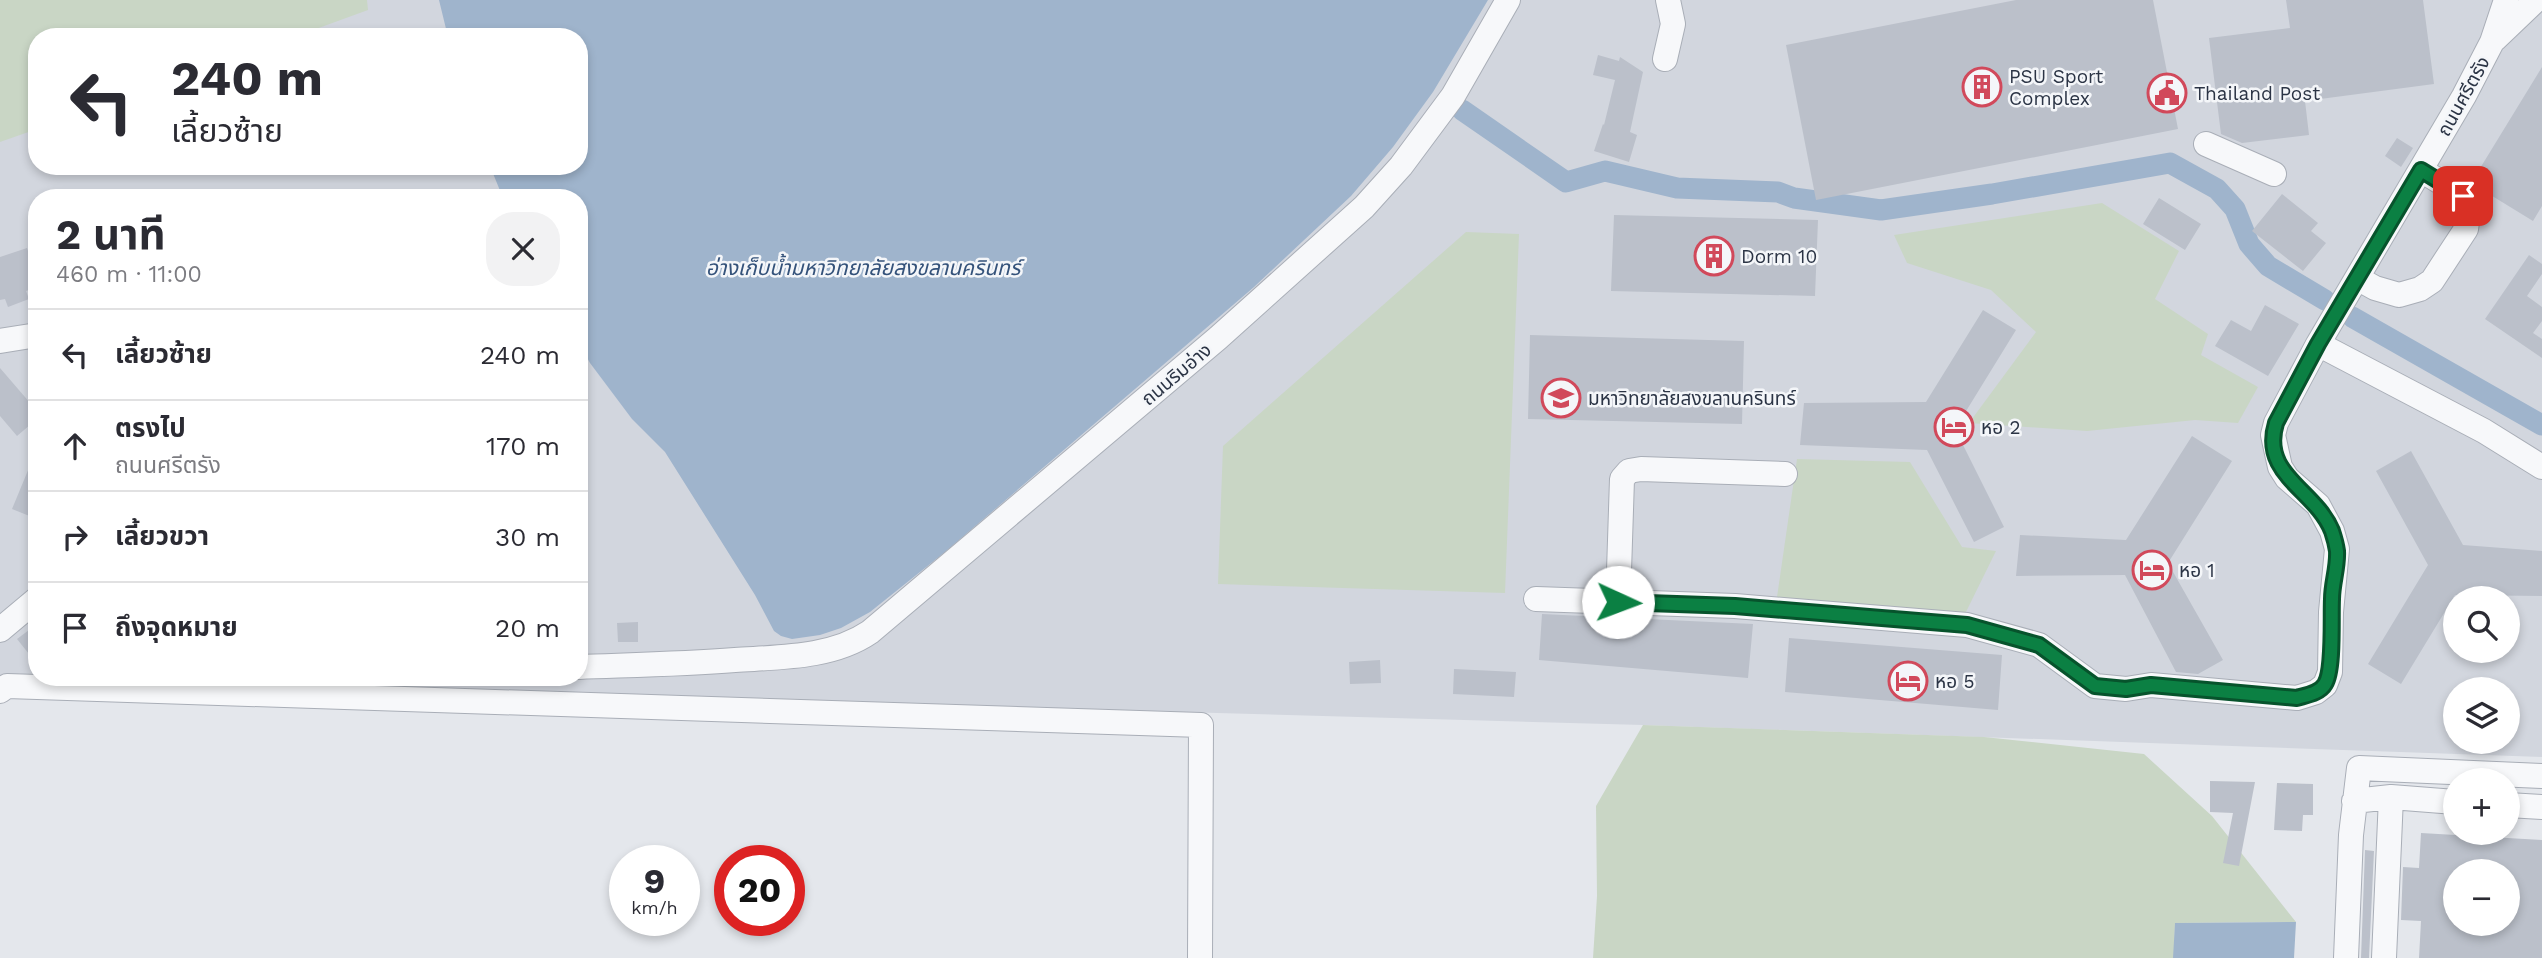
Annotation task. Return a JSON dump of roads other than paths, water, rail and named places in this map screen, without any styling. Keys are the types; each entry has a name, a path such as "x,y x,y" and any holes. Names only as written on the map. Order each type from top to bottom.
{"street":[{"name":"ถนนริมอ่าง","path":"588,667 769,658 823,651 849,644 887,619 1218,338 1364,207 1429,130 1453,96 1508,0"},
{"path":"1665,59 1673,24 1668,0"},
{"name":"ถนนศรีตรัง","path":"1536,599 1735,606 1967,625 2039,645 2091,684 2119,689 2151,685 2297,698 2316,692 2325,685 2330,672 2331,612 2337,549 2332,531 2318,505 2287,478 2280,467 2273,435 2280,414 2318,344 2421,170 2492,42 2506,0"},
{"name":"ถนนศรีตรัง","path":"2492,42 2536,0"},
{"path":"2206,144 2274,174"},
{"path":"2358,278 2375,288 2399,295 2420,289 2432,281 2466,229 2469,208 2463,196 2421,170"},
{"path":"0,341 28,336"},
{"path":"2318,344 2484,431 2542,467"},
{"path":"1618,602 1622,479 1629,471 1641,469 1785,474"},
{"path":"0,630 28,607"},
{"path":"0,691 7,686 21,686 1201,725 1200,958"},
{"path":"2346,958 2354,802 2359,768 2542,776"},
{"path":"2354,802 2391,797 2443,801"},
{"path":"2384,958 2391,797"},
{"path":"2520,806 2542,807"}],"water":[{"name":"อ่างเก็บน้ำมหาวิทยาลัยสงขลานครินทร์","path":"439,0 1488,0 1433,92 1393,147 1351,196 1254,287 945,552 870,612 841,628 820,635 792,639 774,631 755,595 665,452 632,419 588,359 588,189 499,189 494,175 588,175 588,28 446,28"},
{"path":"2296,922 2294,958 2173,958 2175,923"}],"waterway":[{"path":"1462,110 1566,182 1605,171 1677,188 1778,192 1794,198 1881,210 2170,163 2217,189 2235,209 2249,244 2268,266 2325,300"},
{"path":"2352,317 2542,425"}],"place":[{"name":"PSU Sport Complex","path":"1982,87"},
{"name":"Thailand Post","path":"2167,93"},
{"name":"Dorm 10","path":"1714,256"},
{"name":"มหาวิทยาลัยสงขลานครินทร์","path":"1561,398"},
{"name":"หอ 2","path":"1954,427"},
{"name":"หอ 1","path":"2152,570"},
{"name":"หอ 5","path":"1908,681"}]}
